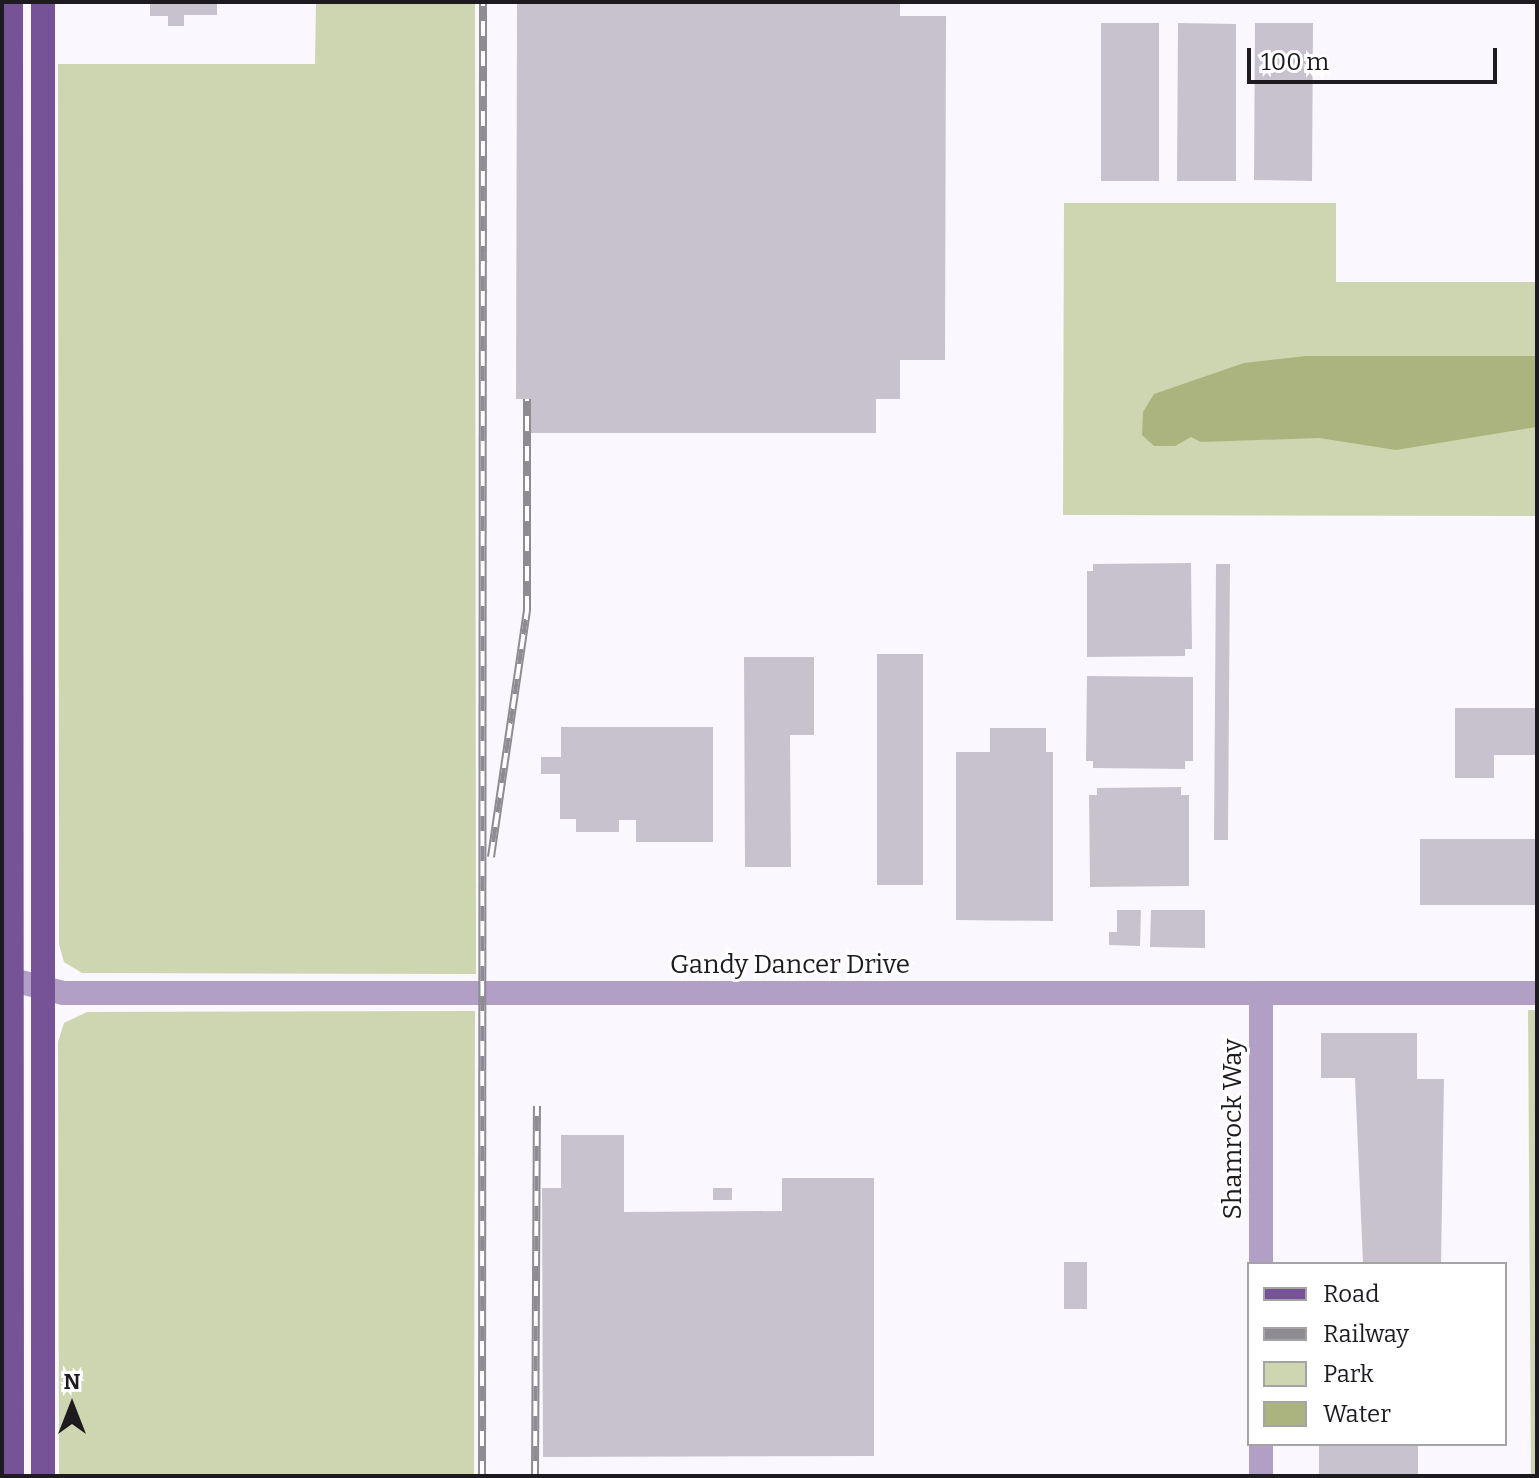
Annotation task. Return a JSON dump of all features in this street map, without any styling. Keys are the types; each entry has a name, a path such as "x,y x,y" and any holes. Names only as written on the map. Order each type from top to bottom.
{"main road":[{"path":"11,2 7,1320 12,1476"},
{"path":"43,2 43,1476"},
{"path":"7,1320 43,1319"}],"street":[{"name":"Gandy Dancer Drive","path":"7,989 1537,993"},
{"name":"Shamrock Way","path":"1261,993 1261,1262"},
{"path":"1261,1446 1261,1476"}],"green space":[{"path":"316,2 475,2 476,974 82,973 64,962 59,944 58,64 315,64"},
{"path":"1064,203 1336,203 1336,282 1537,282 1537,516 1063,515"},
{"path":"1528,1010 1537,1010 1537,1476 1531,1476"},
{"path":"475,1011 474,1476 59,1476 58,1042 64,1023 87,1012"}],"water":[{"path":"1306,356 1537,356 1537,427 1396,450 1319,438 1201,442 1191,437 1175,446 1154,446 1142,435 1143,412 1154,394 1244,363"}],"building":[{"path":"150,2 217,2 217,15 184,15 184,26 168,26 168,16 150,16"},
{"path":"517,2 900,2 900,16 946,16 945,360 900,360 900,399 876,399 876,433 531,433 531,399 516,399"},
{"path":"1101,23 1159,23 1159,181 1101,181"},
{"path":"1178,23 1236,24 1236,181 1177,181"},
{"path":"1255,23 1313,23 1312,181 1254,180"},
{"path":"1191,563 1192,649 1185,649 1185,656 1087,657 1087,571 1093,571 1093,564"},
{"path":"1216,564 1230,564 1228,840 1214,840"},
{"path":"877,654 923,654 923,885 877,885"},
{"path":"744,657 814,657 814,735 790,735 791,867 745,867"},
{"path":"1087,676 1193,677 1193,761 1185,761 1185,769 1093,768 1093,761 1086,761"},
{"path":"1455,708 1537,708 1537,755 1494,755 1494,778 1455,778"},
{"path":"561,727 713,727 713,842 636,842 636,820 619,820 619,832 576,832 576,819 560,819 560,774 541,774 541,757 561,757"},
{"path":"990,728 1046,728 1046,752 1053,752 1053,921 956,920 956,752 990,752"},
{"path":"1181,787 1181,795 1189,795 1189,886 1090,887 1089,795 1097,795 1097,788"},
{"path":"1420,839 1537,839 1537,905 1420,905"},
{"path":"1117,910 1141,910 1140,946 1109,945 1109,932 1117,932"},
{"path":"1151,910 1205,910 1205,948 1150,947"},
{"path":"1321,1033 1417,1033 1417,1079 1444,1079 1441,1262 1363,1262 1355,1078 1321,1078"},
{"path":"561,1135 624,1135 624,1212 782,1211 782,1178 874,1178 874,1456 543,1457 542,1188 561,1188"},
{"path":"713,1188 732,1188 732,1200 713,1200"},
{"path":"1064,1262 1087,1262 1087,1309 1064,1309"},
{"path":"1319,1446 1418,1446 1418,1476 1319,1476"}],"railway":[{"path":"482,1476 483,2"},
{"path":"491,857 527,611 527,399"},
{"path":"535,1476 537,1106"}]}
